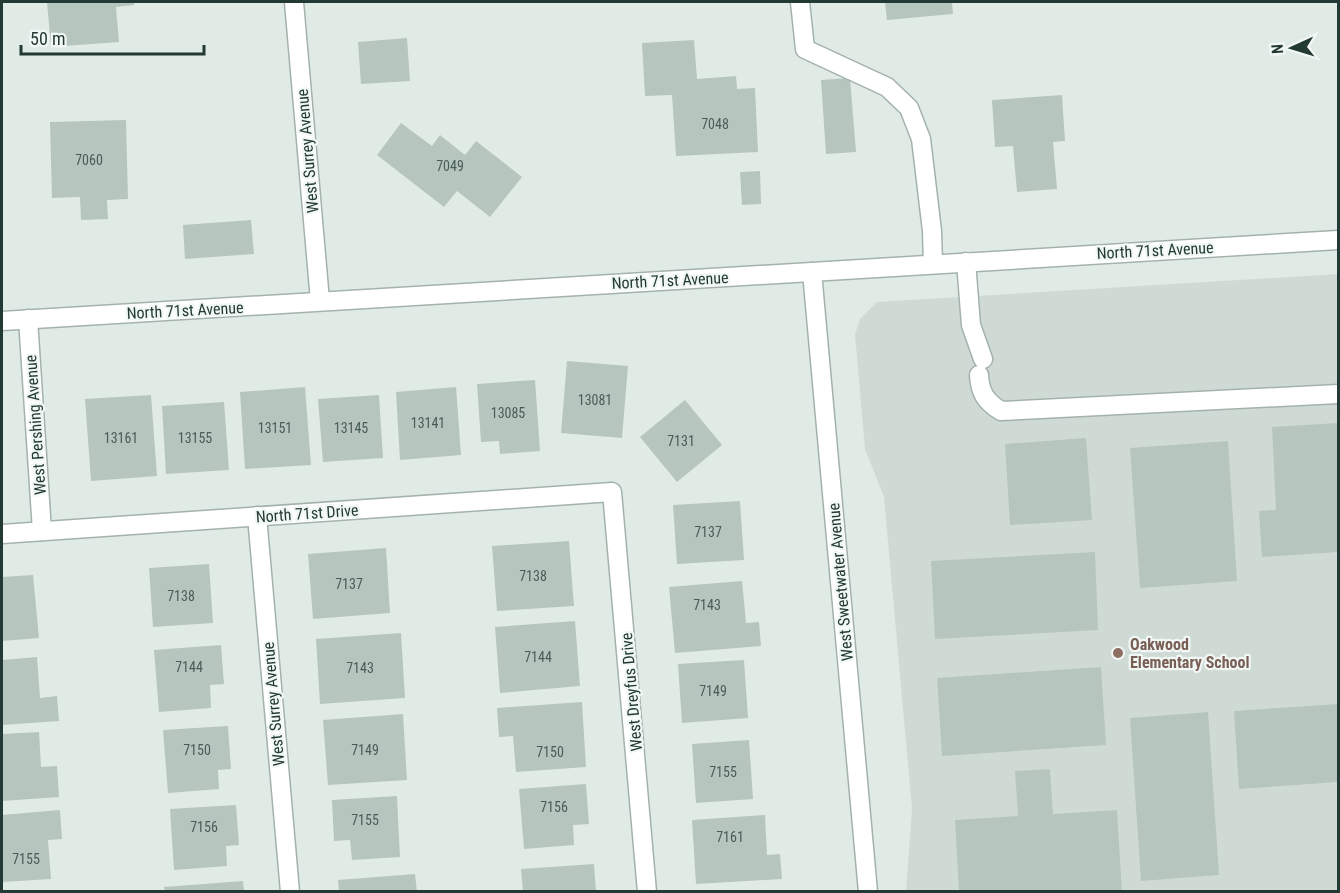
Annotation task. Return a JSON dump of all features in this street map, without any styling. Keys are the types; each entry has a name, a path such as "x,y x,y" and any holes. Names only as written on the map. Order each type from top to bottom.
{"street":[{"name":"West Surrey Avenue","path":"294,2 320,302"},
{"path":"800,2 805,49 887,87 909,108 921,139 932,231 933,264"},
{"name":"North 71st Avenue","path":"2,321 1338,240"},
{"path":"966,262 971,325 981,367 980,390 989,404 1001,411 1338,394"},
{"name":"West Sweetwater Avenue","path":"812,272 868,891"},
{"name":"West Pershing Avenue","path":"28,319 42,531"},
{"name":"North 71st Drive","path":"2,534 612,492"},
{"name":"West Dreyfus Drive","path":"612,492 647,891"},
{"name":"West Surrey Avenue","path":"257,516 290,891"}],"shaded area":[{"name":"Oakwood Elementary School","path":"1338,274 1338,891 906,891 912,809 884,497 865,449 855,334 860,319 877,302"}],"building":[{"path":"47,2 134,2 134,5 116,7 119,42 51,47"},
{"path":"885,2 952,2 953,14 887,20"},
{"path":"407,38 410,81 361,84 358,42"},
{"path":"694,40 697,79 736,76 737,89 755,88 758,152 676,156 672,95 645,96 642,43"},
{"path":"850,78 856,152 826,154 821,80"},
{"path":"1062,95 1065,141 1053,142 1057,189 1017,192 1013,146 995,147 992,100"},
{"path":"126,120 128,199 107,200 108,219 81,220 80,197 52,198 50,122"},
{"path":"401,123 432,146 440,135 465,155 476,141 522,177 490,217 457,191 444,207 377,155"},
{"path":"760,171 761,204 742,205 740,172"},
{"path":"251,220 254,254 185,259 183,225"},
{"path":"567,361 628,366 622,438 561,433"},
{"path":"535,380 540,451 500,454 499,441 481,442 477,384"},
{"path":"305,387 311,465 245,469 240,392"},
{"path":"456,387 461,455 400,460 396,392"},
{"path":"151,395 157,476 91,481 85,399"},
{"path":"379,395 383,458 323,462 318,399"},
{"path":"685,400 722,445 677,482 640,437"},
{"path":"224,402 229,470 166,474 162,406"},
{"path":"1338,423 1338,552 1262,557 1259,511 1276,510 1272,427"},
{"path":"1086,438 1092,520 1010,525 1005,444"},
{"path":"1228,441 1237,581 1140,588 1130,448"},
{"path":"740,501 744,560 677,564 673,505"},
{"path":"569,541 574,606 497,611 492,546"},
{"path":"386,548 390,613 313,619 308,554"},
{"path":"1095,552 1098,630 935,639 931,561"},
{"path":"209,564 213,623 153,627 149,568"},
{"path":"33,575 39,638 2,641 2,577"},
{"path":"742,581 746,623 759,622 761,646 675,653 669,587"},
{"path":"575,621 580,686 500,693 495,627"},
{"path":"401,633 405,698 320,704 316,639"},
{"path":"221,645 224,684 210,685 211,708 159,712 154,650"},
{"path":"37,657 40,698 57,696 59,721 2,725 2,660"},
{"path":"744,660 748,718 682,723 678,664"},
{"path":"1101,667 1106,745 942,756 937,678"},
{"path":"582,702 586,767 516,772 513,736 499,737 497,708"},
{"path":"1338,704 1338,782 1239,789 1234,711"},
{"path":"1208,712 1219,875 1141,881 1130,718"},
{"path":"403,714 407,780 328,785 323,720"},
{"path":"228,726 231,769 218,770 219,789 168,793 163,730"},
{"path":"39,732 41,767 57,766 59,797 2,801 2,734"},
{"path":"749,740 753,799 696,803 692,744"},
{"path":"1050,769 1053,814 1117,810 1122,892 959,892 955,820 1018,816 1015,771"},
{"path":"586,784 589,824 573,825 574,845 524,849 519,789"},
{"path":"397,796 400,857 352,860 350,840 334,841 332,800"},
{"path":"236,805 239,845 226,846 227,866 174,870 170,809"},
{"path":"60,810 62,839 48,840 51,879 2,882 2,815"},
{"path":"765,815 767,855 780,854 782,879 696,884 692,820"},
{"path":"594,864 596,892 523,892 521,869"},
{"path":"415,874 417,892 339,892 338,880"},
{"path":"243,881 244,892 165,892 164,887"}],"place":[{"name":"Oakwood Elementary School","path":"1118,653"}]}
